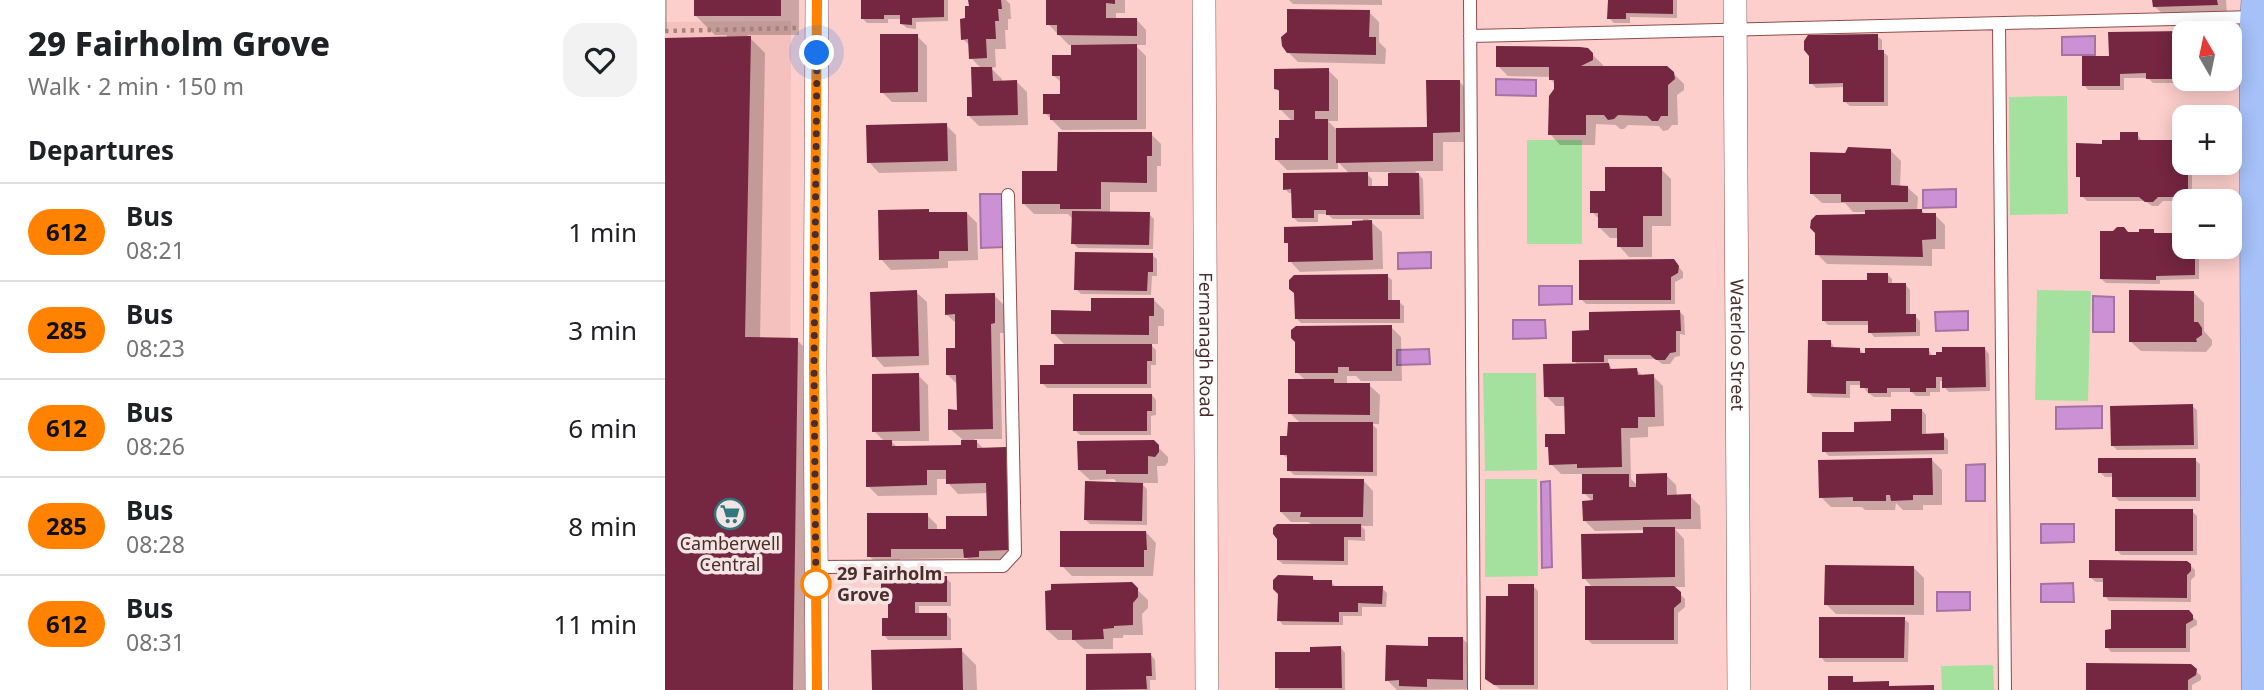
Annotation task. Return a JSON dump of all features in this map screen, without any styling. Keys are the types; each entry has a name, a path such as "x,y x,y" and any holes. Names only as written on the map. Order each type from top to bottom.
{"main road":[{"path":"2259,9 2260,690"}],"street":[{"path":"817,0 814,367 817,690"},
{"name":"Fermanagh Road","path":"1204,0 1207,690"},
{"name":"Waterloo Street","path":"1735,0 1739,690"}],"lane":[{"path":"1470,0 1475,690"},
{"path":"1471,36 1999,24 2259,9"},
{"path":"1999,24 2005,690"},
{"path":"816,567 1003,566 1015,553 1008,195"}],"path":[{"path":"665,30 817,27"}],"shaded area":[{"name":"Camberwell Central","path":"791,21 790,690 665,690 665,22"},
{"path":"2095,36 2095,55 2062,55 2062,37"},
{"path":"1496,79 1536,80 1536,96 1496,95"},
{"path":"1956,189 1956,207 1923,208 1923,190"},
{"path":"980,194 1003,194 1004,247 981,248"},
{"path":"1431,252 1431,268 1398,269 1398,253"},
{"path":"1539,286 1572,286 1572,304 1539,305"},
{"path":"2093,296 2114,297 2114,332 2093,332"},
{"path":"1968,311 1968,330 1936,331 1935,312"},
{"path":"1513,320 1545,320 1546,338 1513,339"},
{"path":"1429,349 1430,364 1397,365 1397,350"},
{"path":"2102,406 2102,428 2056,429 2056,407"},
{"path":"1985,464 1985,501 1966,501 1966,465"},
{"path":"1550,481 1552,567 1542,568 1541,482"},
{"path":"2041,524 2074,524 2074,542 2041,543"},
{"path":"2073,583 2074,602 2041,602 2041,584"},
{"path":"1937,592 1970,592 1970,610 1937,611"}],"green space":[{"path":"2067,96 2068,214 2010,215 2009,97"},
{"path":"1527,140 1582,140 1582,244 1527,244"},
{"path":"2037,290 2091,291 2088,401 2035,400"},
{"path":"1483,373 1536,373 1537,470 1485,471"},
{"path":"1485,479 1537,479 1538,576 1485,577"},
{"path":"1993,665 1994,690 1942,690 1941,666"}],"building":[{"path":"694,0 781,0 781,16 694,16"},
{"path":"861,0 944,0 944,17 912,18 912,25 900,24 900,15 884,15 884,19 861,19"},
{"path":"968,0 1001,0 1002,9 998,9 999,21 995,21 996,39 986,39 987,58 969,59 968,39 961,40 960,19 965,18"},
{"path":"1046,0 1115,0 1115,4 1106,3 1106,18 1137,18 1137,36 1057,35 1057,25 1046,25"},
{"path":"1608,0 1673,0 1673,14 1626,13 1626,19 1607,19"},
{"path":"2152,0 2217,0 2218,5 2153,7"},
{"path":"1287,9 1370,10 1369,37 1376,37 1376,55 1287,53 1282,46 1281,37 1287,32"},
{"path":"2172,31 2172,79 2146,79 2146,73 2120,74 2120,86 2082,86 2082,56 2109,56 2108,32"},
{"path":"880,34 918,34 918,92 880,93"},
{"path":"1878,34 1878,50 1884,50 1884,102 1843,102 1843,83 1809,84 1809,56 1804,50 1804,41 1808,35"},
{"name":"Camberwell Central","path":"751,36 745,337 798,338 793,690 665,690 665,38"},
{"path":"1137,44 1137,120 1050,120 1050,114 1043,114 1043,94 1060,94 1060,76 1052,76 1052,55 1071,55 1071,45"},
{"path":"1496,46 1588,48 1593,53 1593,60 1581,66 1667,66 1674,72 1675,79 1668,85 1668,116 1652,121 1647,116 1618,115 1608,120 1604,115 1586,115 1586,135 1548,135 1549,96 1554,89 1554,80 1549,80 1549,67 1496,67"},
{"path":"971,67 992,67 993,81 1017,80 1018,115 967,116 967,97 972,97"},
{"path":"1329,68 1329,111 1315,111 1315,119 1328,119 1328,160 1275,160 1275,138 1279,138 1279,120 1294,120 1294,110 1279,110 1279,90 1274,89 1274,69"},
{"path":"1426,80 1460,80 1460,132 1433,133 1433,161 1336,163 1336,128 1427,127"},
{"path":"947,123 948,161 867,163 866,125"},
{"path":"1058,132 1152,132 1152,156 1147,156 1147,183 1101,182 1101,209 1060,209 1060,204 1022,204 1022,171 1057,171"},
{"path":"2120,132 2138,132 2138,140 2172,140 2172,175 2188,175 2188,189 2172,189 2172,197 2158,197 2153,202 2145,202 2139,197 2080,197 2080,177 2076,177 2076,143 2102,144 2102,140 2120,140"},
{"path":"1848,147 1891,149 1891,185 1908,186 1908,202 1841,202 1841,194 1810,194 1810,152 1845,153"},
{"path":"1605,167 1662,167 1662,216 1643,216 1643,247 1617,247 1617,228 1598,228 1598,213 1590,213 1590,191 1605,191"},
{"path":"1368,172 1368,186 1388,186 1388,173 1419,173 1420,215 1326,215 1326,210 1314,210 1314,218 1292,218 1291,189 1283,190 1283,173"},
{"path":"929,209 929,212 967,212 968,251 939,251 939,259 879,260 878,210"},
{"path":"1922,209 1922,213 1936,213 1936,239 1922,240 1923,257 1815,255 1815,233 1810,228 1811,220 1816,215 1865,214 1865,210"},
{"path":"1072,211 1150,212 1149,245 1071,244"},
{"path":"1372,220 1373,260 1288,262 1288,243 1284,243 1284,227 1352,225 1352,221"},
{"path":"2117,227 2124,227 2128,232 2154,229 2154,233 2172,233 2172,259 2195,259 2195,275 2156,276 2156,280 2100,279 2100,231 2113,231"},
{"path":"1075,252 1153,253 1153,272 1148,272 1147,291 1074,290"},
{"path":"1674,259 1679,266 1678,273 1671,277 1671,300 1579,300 1579,260"},
{"path":"1867,273 1888,273 1888,283 1906,283 1906,314 1916,314 1916,332 1868,333 1868,321 1822,321 1822,280 1867,280"},
{"path":"1388,274 1388,300 1400,300 1400,319 1295,319 1294,293 1289,289 1289,280 1294,275"},
{"path":"917,290 919,356 872,357 870,292"},
{"path":"2129,290 2194,291 2194,322 2198,322 2202,328 2202,335 2196,339 2197,342 2129,342"},
{"path":"995,293 995,323 991,324 993,429 948,430 948,409 957,410 956,375 946,375 946,348 955,348 955,314 945,315 945,294"},
{"path":"1091,298 1154,298 1154,316 1149,316 1149,335 1051,334 1051,310 1091,311"},
{"path":"1680,310 1681,331 1676,331 1676,352 1670,353 1665,360 1656,360 1650,355 1604,355 1604,362 1572,362 1572,331 1589,330 1589,312"},
{"path":"1392,325 1392,371 1349,371 1349,367 1338,367 1338,373 1295,373 1295,342 1291,338 1291,330 1296,326"},
{"path":"1808,340 1831,340 1831,347 1860,348 1860,353 1865,353 1865,348 1929,348 1929,355 1936,355 1936,352 1942,352 1942,347 1985,347 1986,387 1942,388 1942,377 1936,377 1936,388 1926,388 1926,392 1910,392 1910,388 1887,388 1887,393 1868,393 1868,388 1860,388 1860,381 1846,381 1846,394 1807,393"},
{"path":"1054,344 1152,344 1152,361 1147,361 1147,384 1040,384 1040,365 1054,365"},
{"path":"1609,363 1610,369 1637,368 1638,375 1654,374 1655,417 1638,417 1638,428 1621,428 1622,467 1577,468 1577,464 1549,465 1545,434 1565,434 1564,397 1544,397 1543,364"},
{"path":"919,373 920,431 872,432 872,374"},
{"path":"1288,379 1334,379 1334,383 1370,383 1370,415 1288,414"},
{"path":"1073,394 1152,394 1152,411 1147,411 1147,431 1073,431"},
{"path":"2193,404 2194,445 2111,446 2110,406"},
{"path":"1891,409 1922,409 1922,434 1944,433 1944,450 1822,452 1822,432 1854,432 1854,422 1891,421"},
{"path":"1288,422 1373,422 1373,472 1287,471 1287,455 1280,455 1280,436 1287,436"},
{"path":"866,440 892,440 892,446 900,446 961,445 961,440 977,440 977,448 1006,447 1009,550 979,551 979,557 964,558 963,549 891,549 891,557 867,557 867,513 928,513 928,529 946,529 946,516 987,516 986,483 946,484 946,470 927,470 927,485 866,487"},
{"path":"1154,440 1159,445 1159,452 1155,457 1148,456 1148,474 1106,474 1106,470 1078,470 1077,441"},
{"path":"1932,458 1933,495 1913,495 1913,500 1891,501 1890,495 1886,495 1886,501 1853,501 1853,497 1819,498 1818,460"},
{"path":"2098,458 2196,458 2196,497 2112,497 2112,473 2098,473"},
{"path":"1667,473 1667,495 1691,494 1691,519 1583,521 1582,501 1593,500 1593,494 1582,494 1582,474 1629,474 1629,487 1636,487 1636,474"},
{"path":"1280,478 1364,479 1363,517 1300,517 1301,512 1280,512"},
{"path":"1085,481 1143,483 1142,521 1084,520"},
{"path":"2115,509 2193,509 2193,551 2115,551"},
{"path":"1277,524 1361,524 1361,537 1344,537 1344,561 1277,560 1277,539 1273,528"},
{"path":"1643,527 1675,527 1675,577 1582,579 1581,534 1643,533"},
{"path":"1060,531 1146,531 1144,567 1060,567"},
{"path":"2089,560 2187,561 2191,564 2191,571 2187,575 2187,598 2103,597 2103,578 2089,578"},
{"path":"1825,565 1914,566 1914,605 1824,605"},
{"path":"1278,575 1313,576 1313,580 1332,580 1332,586 1383,586 1382,604 1358,603 1358,612 1339,612 1339,622 1277,621 1278,594 1273,589 1273,580"},
{"path":"947,576 947,602 915,602 915,613 947,613 947,636 882,636 882,618 888,618 888,596 881,595 881,577"},
{"path":"1132,582 1138,588 1138,597 1133,603 1133,625 1103,629 1104,639 1072,640 1072,630 1046,630 1045,591 1051,590 1051,584"},
{"path":"1508,584 1534,584 1534,685 1494,685 1485,679 1486,596 1508,596"},
{"path":"1585,586 1674,586 1681,592 1681,602 1674,608 1674,640 1585,640"},
{"path":"2111,610 2189,610 2193,620 2186,624 2186,648 2105,648 2105,630 2111,629"},
{"path":"1819,617 1905,617 1904,658 1819,658"},
{"path":"1428,637 1463,637 1463,680 1427,679 1427,687 1399,686 1399,680 1385,681 1386,645 1428,646"},
{"path":"1341,646 1342,688 1275,688 1275,652 1310,652 1310,647"},
{"path":"962,648 963,690 872,690 871,650"},
{"path":"1151,653 1152,676 1146,676 1147,689 1086,690 1086,654"},
{"path":"2086,663 2191,664 2197,669 2196,675 2188,680 2188,690 2086,690"},
{"path":"1828,676 1853,676 1853,682 1889,681 1889,686 1934,685 1934,690 1828,690"}],"bus line":[{"name":"612","path":"817,0 814,367 817,690"}],"place":[{"name":"Camberwell Central","path":"730,514"},
{"name":"29 Fairholm Grove","path":"816,584"}],"route":[{"path":"816,584 816,592 814,367 817,53"}]}
